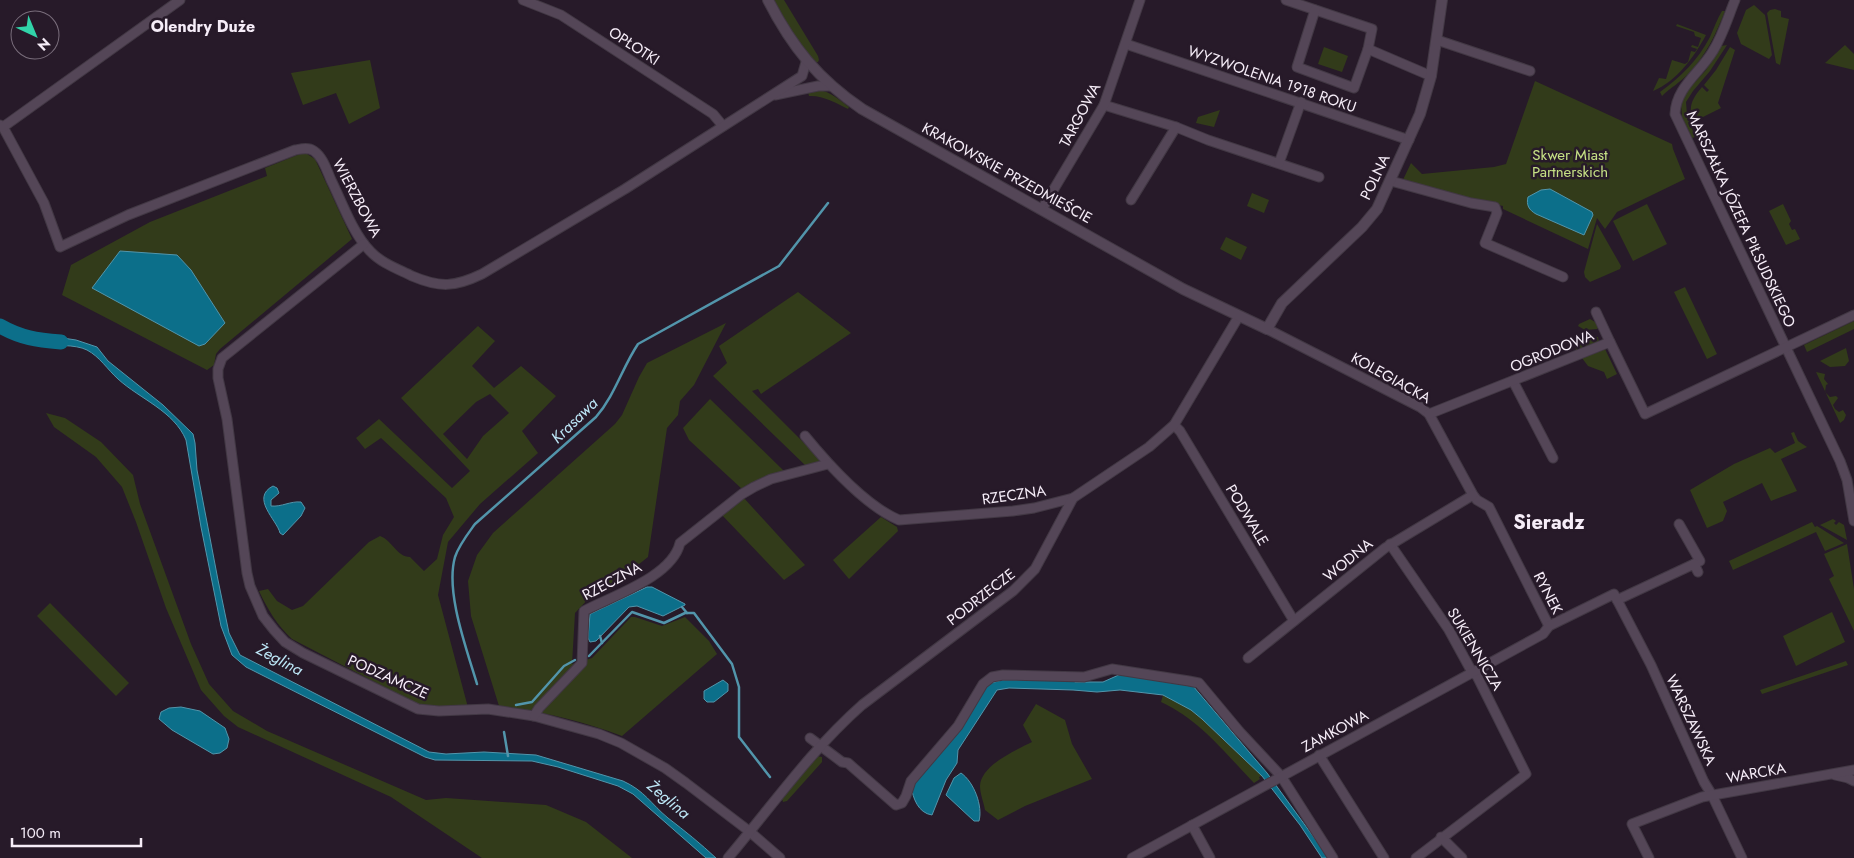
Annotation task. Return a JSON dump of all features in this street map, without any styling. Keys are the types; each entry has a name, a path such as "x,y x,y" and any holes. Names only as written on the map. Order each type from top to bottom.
{"street":[{"path":"1,126 180,0"},
{"name":"OPŁOTKI","path":"523,0 561,15 713,114 723,126"},
{"name":"KRAKOWSKIE PRZEDMIEŚCIE","path":"768,0 806,62 830,86 862,109 1183,288 1267,329"},
{"name":"TARGOWA","path":"1042,209 1104,105 1140,0"},
{"path":"1286,0 1372,29 1368,49 1354,88 1297,67 1315,10"},
{"name":"POLNA","path":"1267,329 1282,303 1372,216 1391,182 1420,114 1431,76 1442,0"},
{"name":"MARSZAŁKA JÓZEFA PIŁSUDSKIEGO","path":"1735,0 1712,53 1677,98 1675,114 1840,461 1847,480 1854,521"},
{"path":"1437,40 1530,71"},
{"name":"WYZWOLENIA 1918 ROKU","path":"1126,44 1410,140"},
{"path":"1368,49 1431,76"},
{"name":"WIERZBOWA","path":"1,126 44,203 60,247 128,215 295,150 305,148 314,151 322,161 364,244 378,258 396,269 425,281 440,285 452,285 467,282 625,189 802,76 806,62"},
{"name":"WIERZBOWA","path":"770,96 818,86 830,86"},
{"path":"1279,163 1301,102"},
{"path":"1104,105 1176,127 1208,140 1320,176"},
{"path":"1132,200 1176,127"},
{"path":"1391,182 1471,203 1495,207 1497,213 1485,243 1562,278"},
{"name":"PODZAMCZE","path":"364,244 222,358 218,369 218,378 227,419 248,580 263,616 285,642 303,653 418,710 439,712 488,709 534,716 599,734 621,743 665,768 780,858"},
{"path":"1596,312 1610,342"},
{"path":"1787,347 1854,315"},
{"name":"PODRZECZE","path":"729,857 820,746 843,721 1022,583 1035,569 1073,498 1143,451 1174,425 1239,316"},
{"name":"KOLEGIACKA","path":"1267,329 1429,414 1473,495 1477,500 1489,507"},
{"name":"OGRODOWA","path":"1429,414 1610,342 1645,414 1787,347"},
{"path":"1513,381 1553,458"},
{"name":"PODWALE","path":"1174,425 1192,450 1294,621"},
{"name":"RZECZNA","path":"805,436 828,464 872,503 899,520 1013,511 1034,508 1073,498"},
{"name":"RZECZNA","path":"534,716 538,708 582,663 584,611 648,580 678,553 680,543 742,494 771,480 828,464"},
{"name":"WODNA","path":"1248,658 1390,544 1473,495"},
{"name":"RYNEK","path":"1489,507 1549,626 1616,597 1696,568 1700,561 1679,524"},
{"name":"SUKIENNICZA","path":"1390,544 1449,630 1472,672 1478,677 1526,774 1441,838"},
{"name":"WARSZAWSKA","path":"1616,597 1651,665 1704,782 1742,858"},
{"name":"ZAMKOWA","path":"1132,858 1544,634 1549,626"},
{"path":"810,738 842,762 848,763 896,805 902,803 911,781 958,726 977,692 992,677 1004,675 1084,677 1112,669 1200,683 1280,777 1333,858"},
{"path":"1319,755 1384,858"},
{"name":"WARCKA","path":"1649,858 1632,824 1702,797 1854,770"},
{"name":"WARCKA","path":"1829,774 1848,778 1854,782"},
{"path":"1192,825 1210,858"},
{"path":"1416,858 1441,838 1462,858"}],"green space":[{"path":"774,0 784,0 818,56 818,62 815,63 795,37"},
{"path":"1754,5 1765,15 1772,55 1769,59 1741,44 1737,33 1746,10"},
{"path":"1775,9 1781,11 1781,17 1789,19 1780,65 1776,63 1767,13"},
{"path":"1722,11 1725,11 1718,28 1701,59 1686,76 1662,96 1660,92 1682,74 1700,53"},
{"path":"1677,24 1706,35 1696,52 1684,68 1662,87 1653,91 1659,78 1666,79 1672,60 1685,64 1688,62 1691,51 1695,52 1697,49 1691,47 1692,45 1698,47 1701,38 1695,36 1694,32 1676,26"},
{"path":"1727,45 1686,102 1687,115 1695,137 1692,138 1682,117 1681,103 1689,89 1706,70 1721,46"},
{"path":"1845,45 1854,54 1854,70 1825,63"},
{"path":"1324,47 1348,56 1342,72 1318,64"},
{"path":"1730,47 1735,50 1718,103 1721,108 1693,122 1691,107 1693,99 1702,87 1707,92 1709,90 1704,85"},
{"path":"370,60 380,108 349,124 336,93 303,105 291,73"},
{"name":"Skwer Miast Partnerskich","path":"1535,81 1672,144 1685,179 1617,212 1605,229 1597,218 1588,249 1503,209 1503,206 1401,184 1411,163 1422,174 1494,167 1506,164"},
{"path":"818,90 834,96 849,107 848,109 824,98 809,96 808,92"},
{"path":"1220,110 1214,127 1196,123 1198,117"},
{"path":"300,154 307,154 315,159 352,239 220,349 216,354 214,365 207,370 62,295 71,265 150,222 267,176 265,168","holes":["177,255 191,270 225,323 200,346 159,324"]},
{"path":"1252,193 1269,200 1264,213 1247,206"},
{"path":"1647,204 1667,244 1633,261 1613,221"},
{"path":"1783,204 1791,221 1789,224 1792,230 1795,229 1800,239 1786,245 1769,211"},
{"path":"1597,224 1621,266 1620,269 1590,282 1585,277 1584,272"},
{"path":"1226,237 1247,247 1241,260 1220,249"},
{"path":"1685,287 1717,354 1707,359 1674,292"},
{"path":"798,292 851,333 761,394 758,389 752,391 823,462 806,466 713,376 727,363 719,346"},
{"path":"1590,319 1599,327 1597,329 1585,330 1578,326 1579,324"},
{"path":"1854,321 1854,329 1807,352 1804,345"},
{"path":"726,323 694,385 680,401 678,415 667,428 648,557 610,590 590,597 575,613 572,664 592,658 631,617 662,626 685,617 709,641 717,654 622,736 562,717 499,706 471,616 468,581 477,555 493,533 615,424 622,415 647,363"},
{"path":"478,326 495,341 472,366 494,388 521,366 556,396 522,431 538,453 480,504 448,542 438,595 470,715 421,706 292,639 273,617 259,591 268,589 277,601 292,610 303,606 369,542 380,536 402,554 410,557 424,571 437,559 443,535 454,517 446,498 381,438 365,449 356,438 379,419 452,488 470,471 401,398","holes":["490,394 509,413 483,436 467,459 443,434 476,402"]},
{"path":"1576,334 1598,337 1599,342 1576,351 1574,337"},
{"path":"1846,348 1849,361 1845,366 1830,367 1820,361"},
{"path":"1605,349 1617,374 1607,379 1604,372 1588,366 1582,358"},
{"path":"1816,372 1825,374 1824,379 1828,384 1825,391"},
{"path":"1826,393 1830,397 1836,396 1838,398 1833,405 1839,412 1843,410 1846,415 1840,423"},
{"path":"710,399 785,472 742,489 689,440 683,428"},
{"path":"46,413 65,418 101,442 133,475 140,504 191,644 209,684 233,711 267,731 426,800 446,798 546,805 586,822 632,858 482,858 391,797 238,727 224,716 201,690 166,608 122,487 96,457 54,427"},
{"path":"1794,432 1798,441 1807,447 1781,459 1797,491 1771,501 1762,483 1723,502 1727,511 1723,521 1707,528 1690,490 1734,464 1770,448 1775,453 1795,443 1791,433"},
{"path":"743,497 805,565 784,580 720,513"},
{"path":"881,517 897,527 898,531 849,579 833,560"},
{"path":"1833,519 1836,521 1834,523 1836,525 1839,522 1844,525 1847,540 1820,525"},
{"path":"1812,522 1815,527 1817,526 1844,543 1825,551 1816,532 1733,570 1729,561"},
{"path":"1847,544 1854,589 1854,631 1829,579 1834,576 1824,554"},
{"path":"50,603 129,683 116,696 37,616"},
{"path":"1832,612 1845,642 1796,666 1783,636"},
{"path":"1846,661 1848,665 1762,694 1760,690"},
{"path":"1163,695 1191,710 1202,719 1262,776 1259,777 1260,779 1254,783 1200,728 1175,709 1161,702"},
{"path":"1036,704 1065,720 1072,744 1092,779 1025,806 998,820 985,810 980,789 982,778 986,771 1000,759 1032,742 1023,725"},
{"path":"817,756 822,757 822,762 787,801 783,802 782,799"}],"water":[{"path":"1550,189 1592,212 1593,215 1584,235 1536,214 1530,209 1527,202 1528,197 1541,190"},
{"path":"120,251 177,255 191,270 225,323 205,344 199,346 92,288"},
{"path":"43,335 76,340 97,347 108,361 163,405 193,434 197,470 229,633 240,655 429,752 446,754 484,752 536,755 623,781 642,793 668,818 716,858 706,858 633,794 618,786 532,761 435,760 425,757 246,667 232,655 221,626 186,440 181,430 165,413 118,379 92,353 77,347 41,345"},
{"path":"273,486 277,488 279,493 271,500 271,506 301,502 305,508 301,516 283,535 280,533 264,503 267,491"},
{"path":"647,587 652,587 685,605 663,616 637,606 629,607 596,641 590,642 588,638 590,614"},
{"path":"1121,674 1193,686 1267,773 1329,858 1322,858 1300,825 1262,776 1191,710 1163,695 1120,690 1097,692 1009,688 997,690 958,750 957,763 946,780 932,815 927,814 917,804 911,786 954,737 983,690 991,683 1002,680 1071,679 1075,682 1103,682"},
{"path":"723,680 728,684 728,691 714,702 707,702 704,699 704,691"},
{"path":"181,707 200,711 225,728 229,739 227,748 220,753 213,754 172,730 159,719 161,712 169,708"},
{"path":"961,773 970,782 976,795 980,808 979,821 974,821 946,795 954,778"}],"waterway":[{"name":"Krasawa","path":"477,684 458,621 453,587 455,557 469,532 475,524 596,417 603,409 638,344 779,266 828,203"},
{"name":"Żeglina","path":"0,326 29,338 61,342"},
{"path":"682,607 687,613"},
{"path":"589,656 632,612 664,623 685,613 694,613 732,664 739,687 739,737 770,777"},
{"path":"600,636 602,643"},
{"path":"516,705 532,702 564,666 575,660"},
{"name":"Krasawa","path":"504,732 508,756"}],"district":[{"name":"Olendry Duże","path":"203,26"},
{"name":"Sieradz","path":"1549,522"}]}
